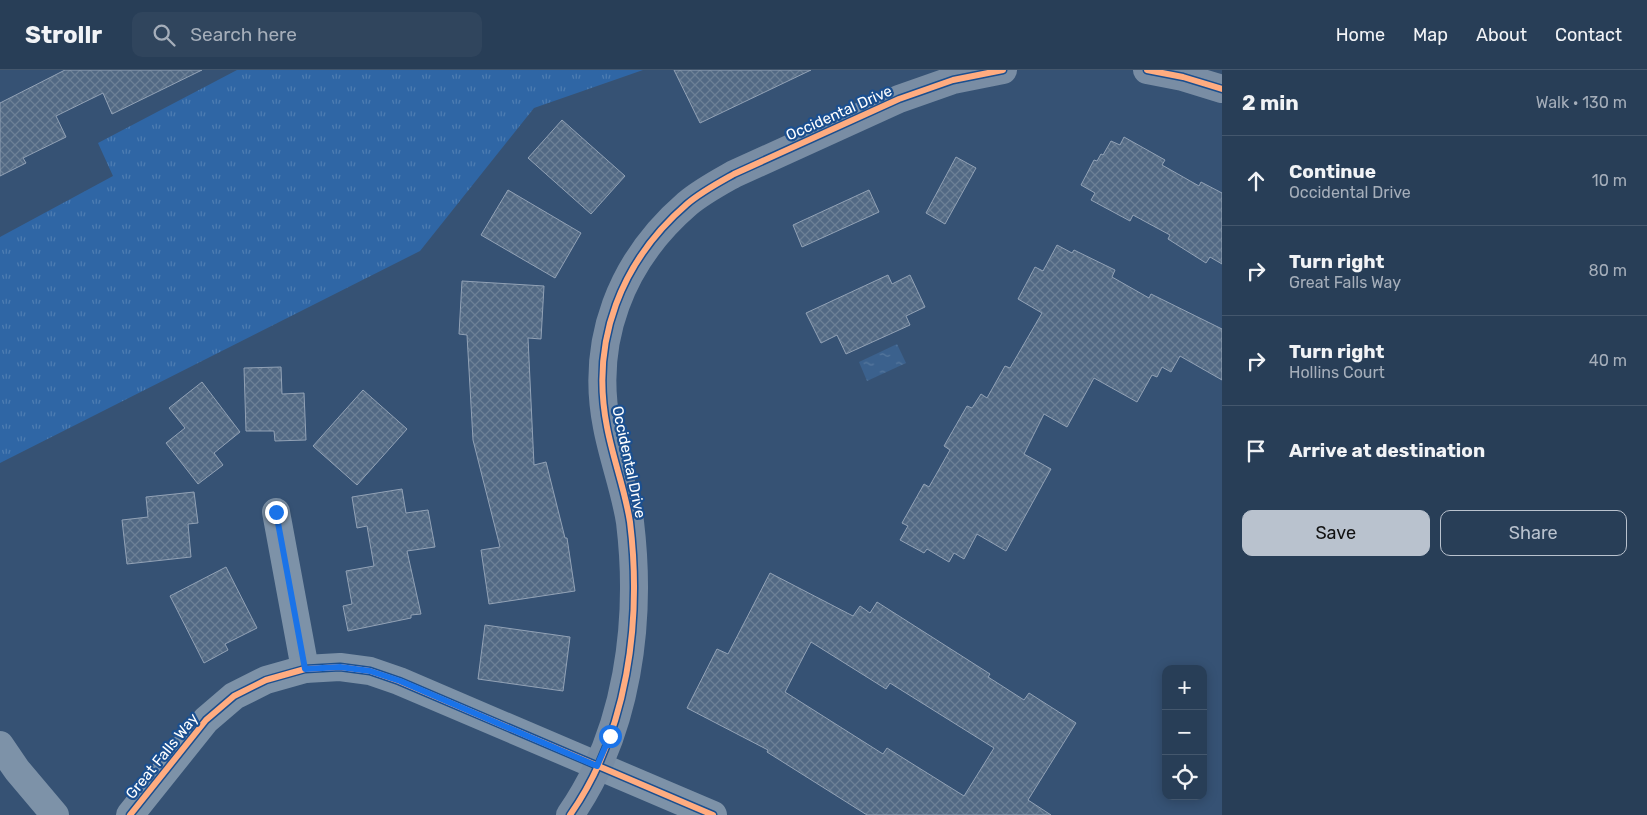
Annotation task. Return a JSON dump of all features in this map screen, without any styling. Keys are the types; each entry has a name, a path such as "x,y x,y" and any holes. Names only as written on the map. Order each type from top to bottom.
{"street":[{"name":"Occidental Drive","path":"570,815 597,766 610,736 622,693 631,647 634,577 630,522 607,427 602,388 604,348 615,306 624,284 640,256 656,234 687,203 734,174 908,96 953,80 1004,70"},
{"path":"1147,70 1182,77 1222,89"},
{"path":"276,512 305,669"},
{"name":"Great Falls Way","path":"130,815 206,720 234,696 266,680 305,669 340,667 378,674 400,681 713,815"},
{"path":"0,745 17,770 55,815"}],"green space":[{"path":"237,70 643,70 534,108 420,251 0,463 0,237 113,176 98,143"}],"water":[{"path":"897,344 906,363 867,381 859,362"}],"building":[{"path":"65,70 202,70 112,114 103,93 56,116 66,137 23,158 26,163 0,176 0,103"},
{"path":"674,70 811,70 700,123"},
{"path":"562,120 625,176 591,214 528,158"},
{"path":"1124,137 1165,160 1162,165 1199,186 1201,182 1222,193 1222,264 1210,257 1206,263 1168,239 1170,235 1133,215 1130,221 1091,200 1095,193 1081,185 1094,160 1097,161 1101,154 1103,155 1111,141 1120,145"},
{"path":"956,157 976,168 945,224 926,213"},
{"path":"508,190 581,233 555,278 481,235"},
{"path":"869,190 879,212 802,247 793,225"},
{"path":"1057,245 1072,253 1074,250 1115,270 1112,277 1149,298 1151,294 1222,329 1222,380 1180,356 1171,372 1162,367 1157,377 1152,375 1137,402 1094,378 1067,427 1044,414 1024,454 1051,469 1006,551 977,534 964,559 954,553 949,562 927,549 924,553 900,540 908,526 902,523 924,484 929,487 950,450 944,446 967,406 972,408 981,394 987,398 1005,366 1010,368 1042,313 1018,299 1035,267 1043,271"},
{"path":"888,275 892,284 910,275 925,307 906,316 910,325 846,354 837,335 821,343 806,313"},
{"path":"462,281 544,286 541,339 528,338 534,465 546,462 565,538 567,538 575,591 489,604 481,550 500,547 473,440 467,335 459,334"},
{"path":"281,367 282,394 304,393 306,440 275,441 274,431 246,431 244,368"},
{"path":"202,382 240,432 214,453 223,465 198,484 166,443 185,428 169,408"},
{"path":"363,390 407,429 357,485 313,446"},
{"path":"402,489 406,513 428,510 435,547 407,551 421,614 411,615 411,618 348,631 343,606 352,604 346,571 374,566 367,526 357,528 352,497"},
{"path":"194,492 198,523 188,524 191,557 127,564 122,520 148,517 146,497"},
{"path":"226,567 257,628 225,644 228,650 204,663 170,596"},
{"path":"770,573 853,616 860,606 870,613 877,602 990,674 988,677 1024,700 1029,693 1076,723 1028,800 1051,815 867,815 767,752 768,750 687,708 717,649 728,654","holes":["811,642 886,689 890,683 994,748 964,796 887,748 883,754 785,692"]},
{"path":"485,625 570,637 563,691 478,679"}],"cycle path":[{"path":"570,815 590,783 606,748 618,712 632,636 634,598 630,522 607,427 603,395 603,364 607,334 616,305 628,277 644,251 664,226 692,200 734,174 899,99 953,80 1003,70"},
{"path":"1147,70 1183,77 1222,89"},
{"path":"130,815 206,720 234,696 266,680 305,669 340,667 370,671 399,681 713,815"}],"route":[{"path":"276,512 305,669 340,667 370,671 400,681 597,766 610,736"}]}
